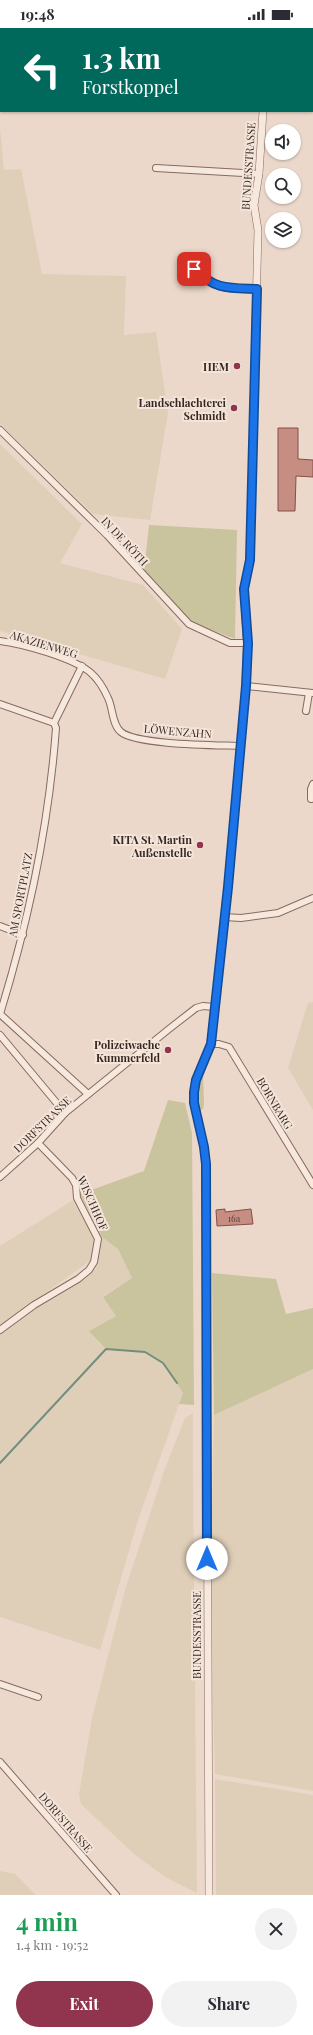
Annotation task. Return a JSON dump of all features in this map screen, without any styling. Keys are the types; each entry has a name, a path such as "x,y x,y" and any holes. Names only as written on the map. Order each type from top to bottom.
{"street":[{"name":"BUNDESSTRASSE","path":"209,1895 206,1164 204,1147 194,1103 194,1092 196,1080 211,1044 246,686 248,643 244,589 250,560 258,230 254,205 259,174 263,112"},
{"path":"156,168 259,174"},
{"path":"188,258 194,269 204,280 215,285 227,288 257,289"},
{"name":"IN DE RÖTH","path":"0,430 107,535 189,624 230,642 248,643"},
{"name":"AKAZIENWEG","path":"0,641 66,659 82,666"},
{"name":"AM SPORTPLATZ","path":"82,666 54,723 56,728 51,781 23,935 0,1014 88,1094"},
{"name":"LÖWENZAHN","path":"82,666 92,674 102,686 112,706 115,723 120,732 132,737 159,741 241,746"},
{"path":"246,686 311,693 306,711"},
{"path":"0,704 54,723"},
{"path":"311,799 311,789 313,784"},
{"path":"224,917 241,918 278,914 313,898"},
{"path":"0,926 23,935"},
{"name":"DORFSTRASSE","path":"0,1177 38,1143 65,1113 196,1008 203,1006 214,1007"},
{"path":"0,1035 65,1113"},
{"name":"BORNBARG","path":"211,1044 219,1044 229,1047 313,1186"},
{"name":"WISCHHOF","path":"0,1330 34,1305 78,1279 89,1270 94,1262 98,1239 77,1198 76,1186 72,1178 38,1143"},
{"path":"0,1684 38,1697"},
{"name":"DORFSTRASSE","path":"0,1762 116,1895"}],"shaded area":[{"path":"0,127 4,170 21,169 42,274 126,276 124,335 156,332 168,413 150,520 93,514 0,424"},
{"path":"0,444 82,524 60,563 143,585 182,629 165,679 0,631"},
{"path":"149,525 237,530 235,639 191,622 144,572"},
{"path":"313,1002 313,1110 288,1068 308,1003"},
{"path":"203,1074 204,1104 203,1109 200,1110 197,1102 197,1092 199,1082"},
{"path":"168,1100 185,1103 192,1133 194,1405 179,1404 183,1393 163,1363 145,1352 106,1349 89,1331 116,1316 103,1297 132,1278 118,1249 102,1237 80,1194 144,1171"},
{"path":"73,1200 94,1239 90,1261 0,1325 0,1246"},
{"path":"102,1237 118,1249 132,1278 103,1296 116,1316 89,1331 106,1349 145,1352 163,1363 183,1393 138,1520 100,1650 0,1617 0,1335 32,1311 75,1286 96,1269"},
{"path":"212,1273 276,1279 286,1314 313,1308 313,1369 214,1415"},
{"path":"313,1369 313,1791 215,1774 210,1604 214,1415"},
{"path":"193,1413 197,1893 165,1877 134,1854 81,1804 79,1794 92,1718 125,1590 164,1471 185,1418"},
{"path":"215,1779 313,1795 313,1895 216,1895"},
{"path":"0,1871 15,1874 36,1895 0,1895"}],"building":[{"path":"278,428 298,428 298,459 313,460 313,477 296,476 295,511 278,511"},
{"path":"225,1209 225,1212 251,1209 253,1224 217,1226 216,1210"}],"waterway":[{"path":"0,1463 106,1349 145,1352 163,1363 177,1383"}],"place":[{"name":"HEM","path":"237,366"},
{"name":"Landschlachterei Schmidt","path":"234,408"},
{"name":"KITA St. Martin Außenstelle","path":"200,845"},
{"name":"Polizeiwache Kummerfeld","path":"168,1050"}],"route":[{"path":"194,269 204,280 215,285 227,288 257,289 250,560 244,589 248,643 246,686 228,887 221,955 216,986 211,1044 196,1080 194,1092 194,1103 201,1129 206,1164 207,1559"}]}
